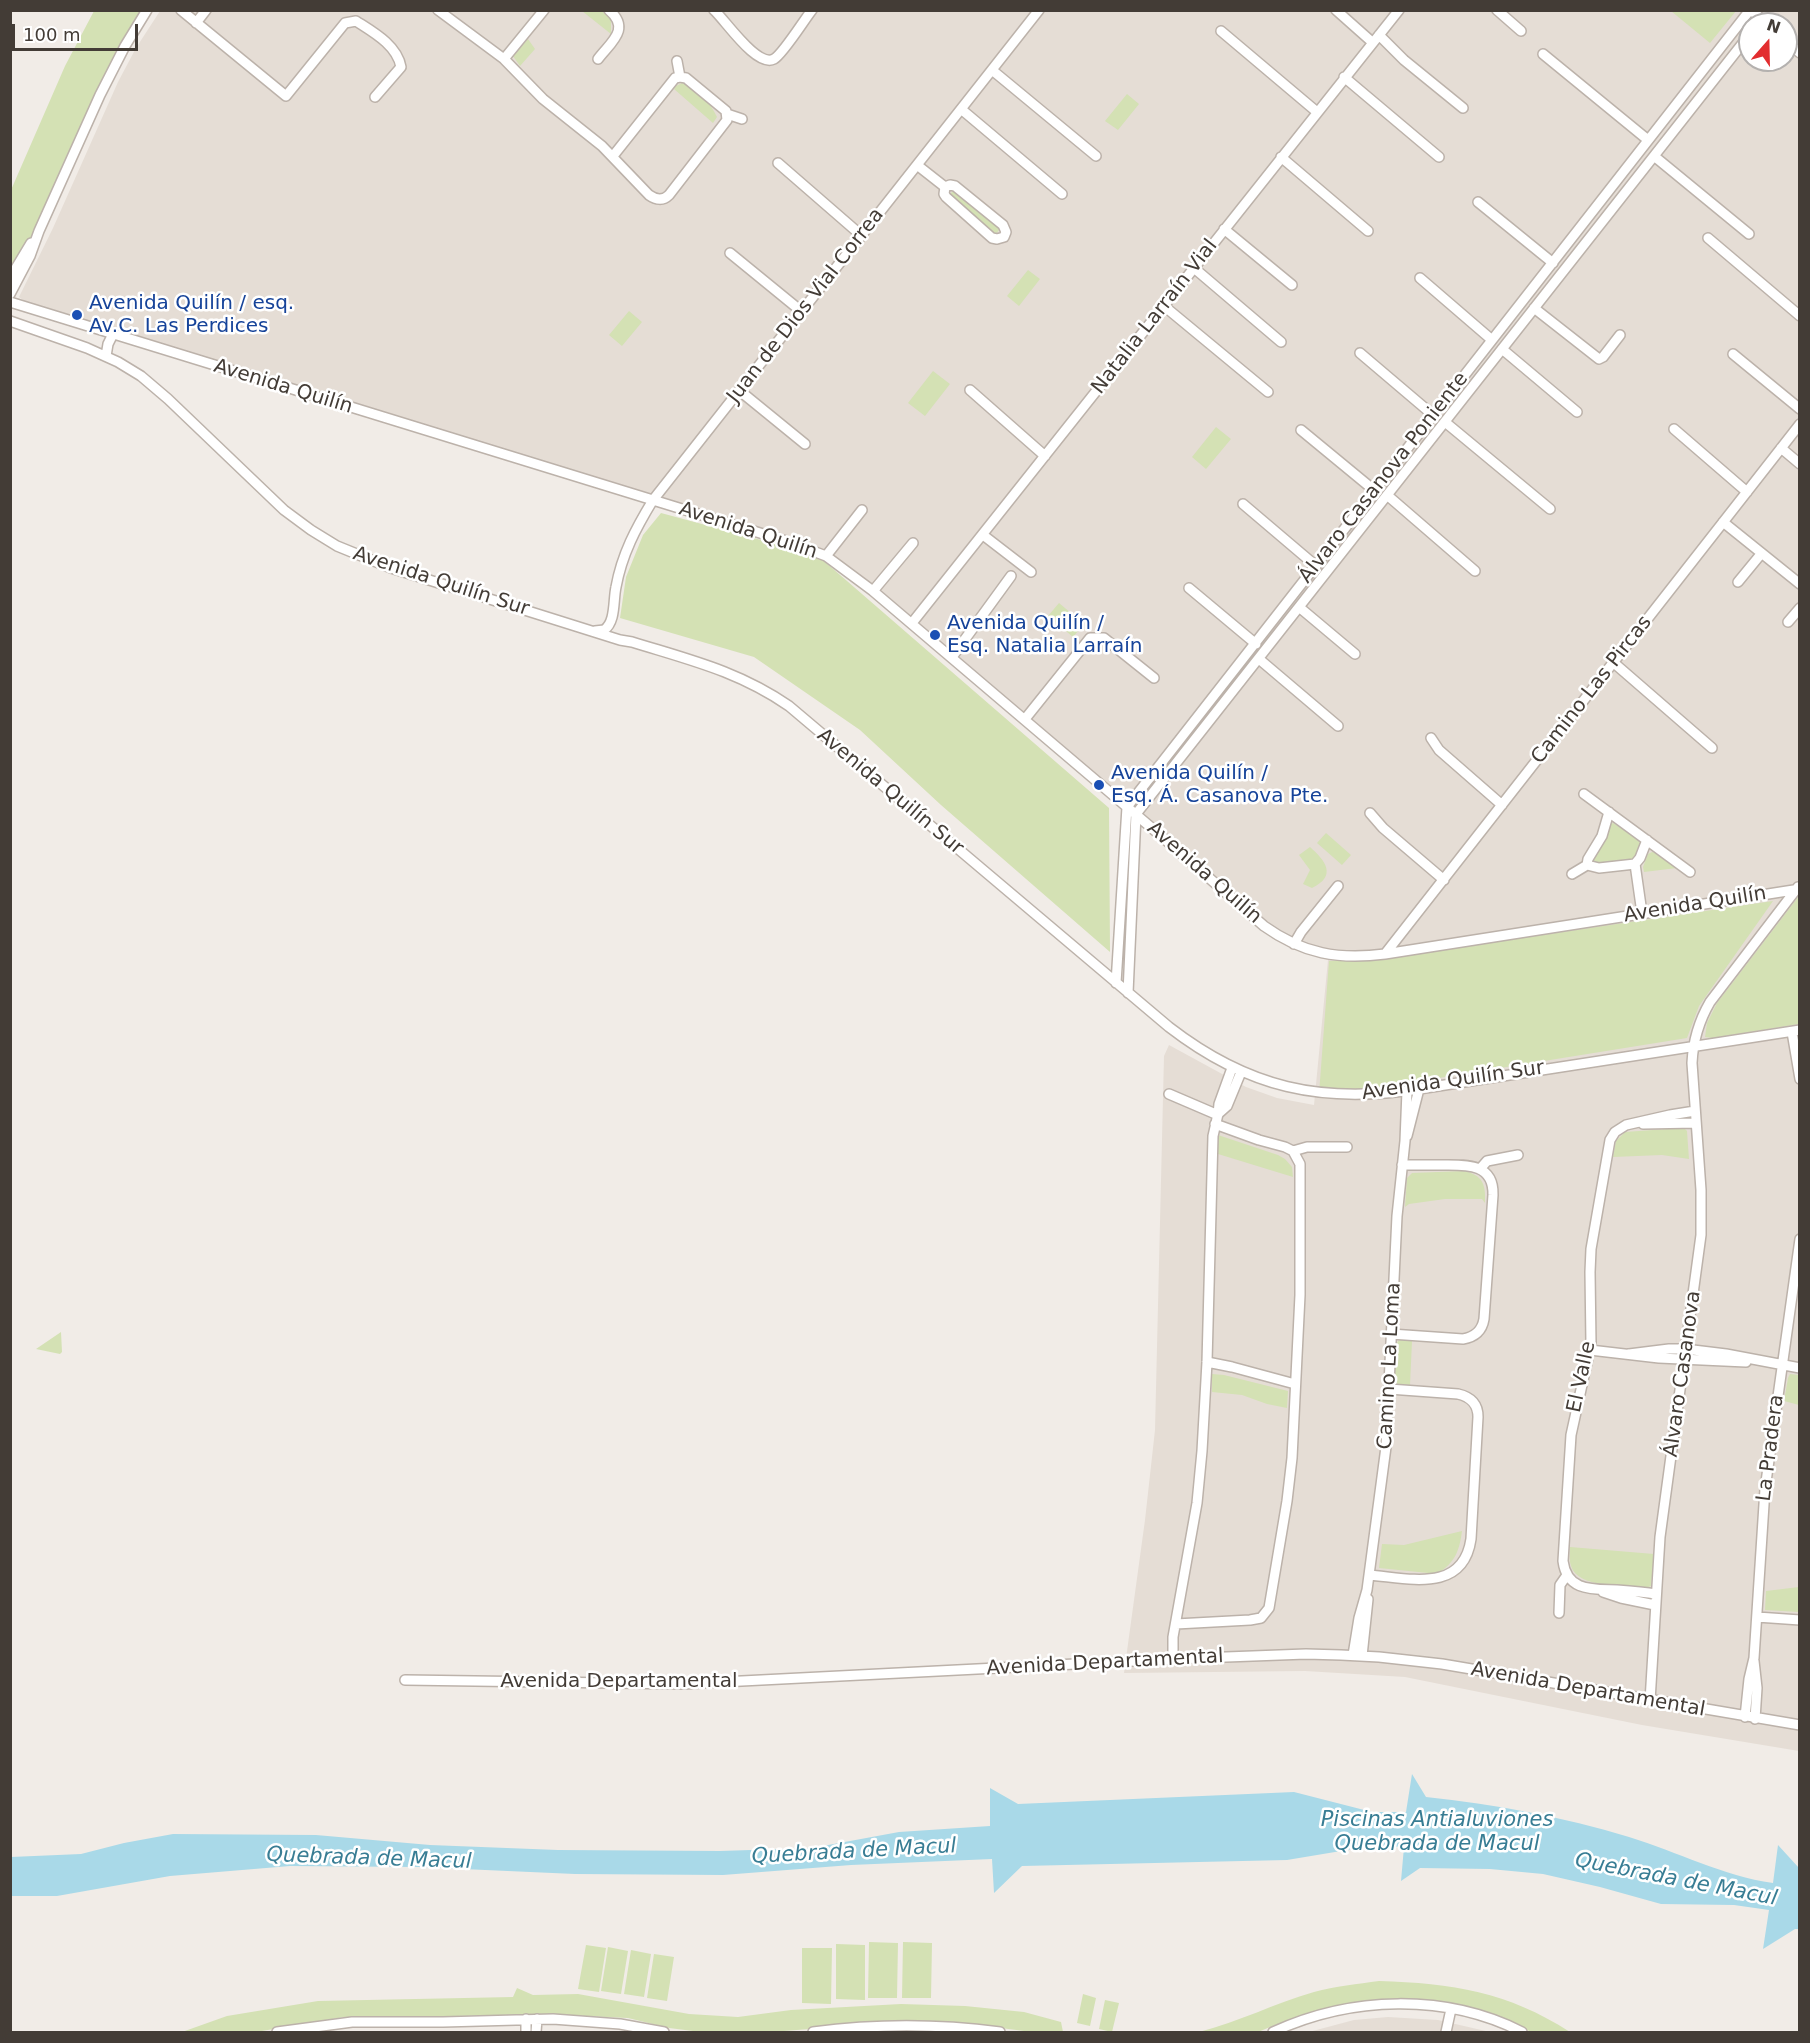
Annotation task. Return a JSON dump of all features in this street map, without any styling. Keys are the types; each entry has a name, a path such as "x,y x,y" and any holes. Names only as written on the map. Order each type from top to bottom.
{"street":[{"path":"10,294 30,256 100,94 147,10"},
{"path":"181,10 286,96 345,23 356,21 379,35 399,57 401,67 375,98"},
{"path":"438,10 504,59 543,99 613,156 655,199 663,199 669,195 728,120 727,114"},
{"path":"504,59 544,10"},
{"path":"598,59 618,34 619,24 609,10"},
{"path":"720,12 752,52 768,61 778,56 812,10"},
{"name":"Juan de Dios Vial Correa","path":"611,621 619,572 625,552 631,537 653,500 1039,10"},
{"path":"1336,10 1376,38 1463,108"},
{"name":"Natalia Larraín Vial","path":"912,623 1399,10"},
{"path":"1497,10 1521,31"},
{"name":"Álvaro Casanova Poniente","path":"1127,807 1750,10"},
{"path":"196,23 202,12"},
{"path":"619,24 630,25"},
{"path":"1221,32 1317,112"},
{"name":"Álvaro Casanova Poniente","path":"1136,814 1738,49"},
{"path":"1543,54 1647,140"},
{"path":"677,61 680,77"},
{"path":"992,70 1096,156"},
{"path":"613,156 675,78 680,77 694,84 727,114 742,119"},
{"path":"1344,77 1439,157"},
{"path":"961,109 1062,194"},
{"path":"1666,118 1677,127"},
{"path":"1654,156 1749,234"},
{"path":"1281,157 1368,231"},
{"path":"778,163 862,236"},
{"path":"917,165 945,187"},
{"path":"955,186 1003,225 1006,231 1004,237 992,238 945,197 945,187 955,186"},
{"path":"1478,202 1552,263"},
{"path":"1224,229 1292,285"},
{"path":"10,278 39,231"},
{"path":"1708,238 1800,316"},
{"path":"730,253 801,312"},
{"path":"1194,268 1281,342"},
{"path":"1420,278 1492,340"},
{"name":"Avenida Quilín","path":"10,302 653,500 826,556 912,623 1260,922 1294,944 1315,952 1338,957 1363,957 1799,888"},
{"path":"1164,306 1268,392"},
{"path":"1534,308 1599,359 1620,335"},
{"name":"Avenida Quilín Sur","path":"10,321 87,348 129,368 153,386 284,510 324,539 360,557 587,630 734,674 755,684 789,706 1189,1042 1237,1070 1275,1084 1317,1093 1366,1095 1407,1091 1796,1031"},
{"path":"87,348 95,338 97,329"},
{"path":"106,356 113,334"},
{"path":"1502,349 1576,412"},
{"path":"1360,353 1433,416"},
{"path":"1733,354 1800,409"},
{"path":"1465,375 1475,384"},
{"path":"970,390 1045,456"},
{"path":"740,391 805,444"},
{"path":"1445,422 1550,509"},
{"name":"Camino Las Pircas","path":"1385,954 1800,424"},
{"path":"1674,429 1747,492"},
{"path":"1301,430 1374,491"},
{"path":"1780,448 1800,464"},
{"path":"1387,495 1475,571"},
{"path":"1243,504 1316,567"},
{"path":"826,556 862,510"},
{"path":"1724,522 1800,584"},
{"path":"983,535 1031,572"},
{"path":"873,591 913,543"},
{"path":"1738,582 1761,554"},
{"path":"952,657 1011,576"},
{"path":"1188,588 1256,644"},
{"path":"1298,590 1307,597"},
{"path":"1299,607 1354,654"},
{"path":"1788,622 1800,608"},
{"path":"587,630 603,630 611,621 616,633 632,642"},
{"path":"1025,720 1090,638 1104,638 1154,678"},
{"path":"1258,659 1338,726"},
{"path":"1614,663 1712,748"},
{"path":"1431,738 1439,750 1502,805"},
{"path":"1584,794 1690,872"},
{"path":"1116,983 1127,807"},
{"path":"1587,865 1587,859 1602,836 1609,812"},
{"path":"1370,813 1377,824 1444,880"},
{"path":"1128,993 1136,814"},
{"path":"1572,874 1587,865 1599,868 1635,864 1642,855 1647,840"},
{"path":"1635,864 1642,914"},
{"path":"1294,944 1338,886"},
{"name":"Álvaro Casanova","path":"1650,1701 1660,1537 1701,1235 1701,1190 1692,1063 1693,1046 1702,1017 1710,1002 1799,888"},
{"path":"1796,1031 1800,1079"},
{"path":"1173,1659 1173,1637 1197,1503 1207,1362 1213,1136 1219,1104 1237,1070"},
{"name":"Camino La Loma","path":"1405,1141 1419,1089"},
{"name":"Camino La Loma","path":"1358,1655 1359,1618 1367,1590 1383,1484 1397,1216 1405,1141 1407,1091"},
{"path":"1169,1094 1217,1118 1293,1150 1297,1156 1301,1174 1300,1296 1292,1458 1274,1582 1266,1614 1261,1618 1250,1620 1176,1624"},
{"name":"El Valle","path":"1567,1575 1563,1561 1570,1435 1592,1337 1591,1249 1606,1151 1615,1131 1626,1125 1695,1111"},
{"path":"1634,1124 1696,1123"},
{"path":"1293,1150 1307,1147 1347,1147"},
{"path":"1480,1169 1487,1161 1518,1155"},
{"path":"1391,1334 1472,1337 1482,1327 1485,1314 1493,1190 1490,1179 1480,1169 1467,1165 1402,1165"},
{"name":"La Pradera","path":"1755,1719 1757,1688 1754,1659 1765,1489 1800,1239"},
{"path":"1629,1354 1685,1349 1800,1368"},
{"path":"1590,1350 1684,1360 1756,1361"},
{"path":"1207,1362 1295,1384"},
{"path":"1369,1575 1431,1580 1449,1575 1461,1564 1469,1550 1471,1539 1478,1418 1474,1402 1458,1394 1389,1389"},
{"path":"1559,1613 1560,1585 1567,1575 1578,1585 1655,1605"},
{"path":"1598,1590 1656,1594"},
{"path":"1756,1617 1800,1620"},
{"name":"Avenida Departamental","path":"405,1680 683,1684 1173,1659 1306,1654 1358,1655 1442,1664 1800,1725"},
{"name":"La Pradera","path":"1745,1717 1749,1679 1754,1659"},
{"path":"1273,2032 1319,2015 1367,2005 1406,2004 1451,2009 1482,2016 1522,2032"},
{"path":"1446,2032 1451,2009"},
{"path":"526,2019 526,2032"},
{"path":"277,2032 352,2022 526,2019 604,2022 664,2032"},
{"path":"536,2032 537,2019"},
{"path":"813,2032 938,2027 1000,2032"}],"shaded area":[{"path":"160,11 1799,11 1799,1751 1642,1725 1405,1677 1305,1671 1124,1673 1155,1430 1164,1056 1169,1045 1246,1087 1277,1098 1314,1105 1328,960 1295,949 1265,931 835,564 807,551 27,303 19,297 53,228 118,82 136,48"},
{"path":"1388,2017 1438,2020 1490,2032 1309,2032 1354,2020"}],"green space":[{"path":"1736,10 1710,43 1671,11"},
{"path":"94,11 142,11 11,282 11,190 65,66"},
{"path":"582,11 602,11 611,20 611,34"},
{"path":"528,39 535,49 520,66 513,56"},
{"path":"682,83 698,92 711,106 717,117 713,123 674,89"},
{"path":"1127,94 1139,104 1118,130 1105,121"},
{"path":"955,189 1000,229 994,236 948,196"},
{"path":"1028,270 1040,279 1019,306 1007,296"},
{"path":"629,311 642,322 622,346 609,335"},
{"path":"933,371 950,384 925,416 908,403"},
{"path":"1216,427 1231,439 1206,469 1192,457"},
{"path":"661,513 817,555 1109,808 1110,952 941,805 860,730 754,657 620,618 626,577 643,535"},
{"path":"1059,603 1084,624 1073,637 1048,616"},
{"path":"1613,823 1639,839 1641,849 1634,859 1600,865 1593,863 1593,857"},
{"path":"1326,833 1351,855 1342,865 1317,843"},
{"path":"1310,847 1321,858 1327,873 1320,883 1312,888 1303,884 1310,870 1299,855"},
{"path":"1652,852 1677,868 1644,872 1643,867 1648,854"},
{"path":"1799,896 1799,1024 1712,1038 1705,1037 1707,1023 1717,1003"},
{"path":"1773,901 1699,1006 1687,1038 1345,1093 1319,1094 1329,961 1379,959"},
{"path":"1681,1128 1687,1131 1689,1159 1662,1155 1613,1157 1616,1141 1625,1132"},
{"path":"1218,1135 1278,1155 1292,1167 1293,1177 1218,1154"},
{"path":"1464,1171 1475,1175 1482,1182 1485,1203 1482,1199 1445,1199 1409,1204 1405,1207 1407,1178 1412,1173"},
{"path":"61,1332 62,1352 60,1354 36,1349"},
{"path":"1403,1339 1412,1341 1410,1385 1397,1384 1394,1380 1395,1345"},
{"path":"1212,1374 1288,1391 1287,1408 1242,1395 1212,1392"},
{"path":"1790,1374 1799,1375 1799,1405 1784,1401"},
{"path":"1462,1531 1455,1556 1438,1574 1379,1568 1382,1544 1404,1545"},
{"path":"1570,1547 1654,1554 1651,1586 1646,1588 1604,1585 1583,1579 1575,1573 1571,1566"},
{"path":"1799,1587 1799,1612 1765,1610 1766,1591"},
{"path":"869,1942 898,1943 897,1998 868,1998"},
{"path":"903,1942 932,1943 931,1998 902,1998"},
{"path":"836,1944 865,1945 865,2000 836,1999"},
{"path":"586,1945 606,1948 599,1992 578,1989"},
{"path":"608,1947 628,1951 621,1994 601,1991"},
{"path":"802,1948 832,1948 831,2004 802,2003"},
{"path":"631,1950 651,1954 644,1997 624,1994"},
{"path":"654,1954 674,1957 667,2001 647,1998"},
{"path":"1379,1981 1431,1984 1479,1992 1524,2007 1570,2032 1531,2032 1465,2006 1427,2001 1381,2000 1329,2008 1258,2032 1199,2032 1314,1992"},
{"path":"517,1988 533,1995 578,1994 689,2014 738,2017 791,2010 901,2004 965,2006 1024,2012 1061,2022 1063,2032 1032,2032 977,2025 875,2024 771,2032 701,2032 669,2028 628,2018 563,2015 344,2017 256,2032 182,2032 227,2016 318,2001 513,1997"},
{"path":"1083,1994 1096,1998 1090,2026 1077,2023"},
{"path":"1105,2000 1119,2003 1112,2032 1099,2029"}],"water":[{"name":"Piscinas Antialuviones Quebrada de Macul","path":"1412,1774 1426,1797 1503,1807 1579,1823 1629,1837 1754,1880 1773,1883 1778,1845 1799,1868 1799,1929 1795,1929 1763,1949 1769,1910 1734,1905 1661,1904 1543,1874 1490,1869 1420,1868 1401,1881 1404,1847 1371,1846 1287,1860 1022,1866 994,1893 992,1859 851,1865 723,1875 575,1874 418,1867 290,1866 170,1876 57,1896 11,1896 11,1857 81,1854 173,1834 316,1835 430,1845 558,1850 720,1851 812,1848 899,1832 990,1826 990,1788 1018,1804 1294,1792 1372,1812 1406,1812"}],"place":[{"name":"Avenida Quilín / esq. Av.C. Las Perdices","path":"77,315"},
{"name":"Avenida Quilín / Esq. Natalia Larraín","path":"935,635"},
{"name":"Avenida Quilín / Esq. Á. Casanova Pte.","path":"1099,785"}],"water label":[{"name":"Quebrada de Macul","path":"854,1852"},
{"name":"Quebrada de Macul","path":"369,1859"},
{"name":"Quebrada de Macul","path":"1676,1880"}]}
